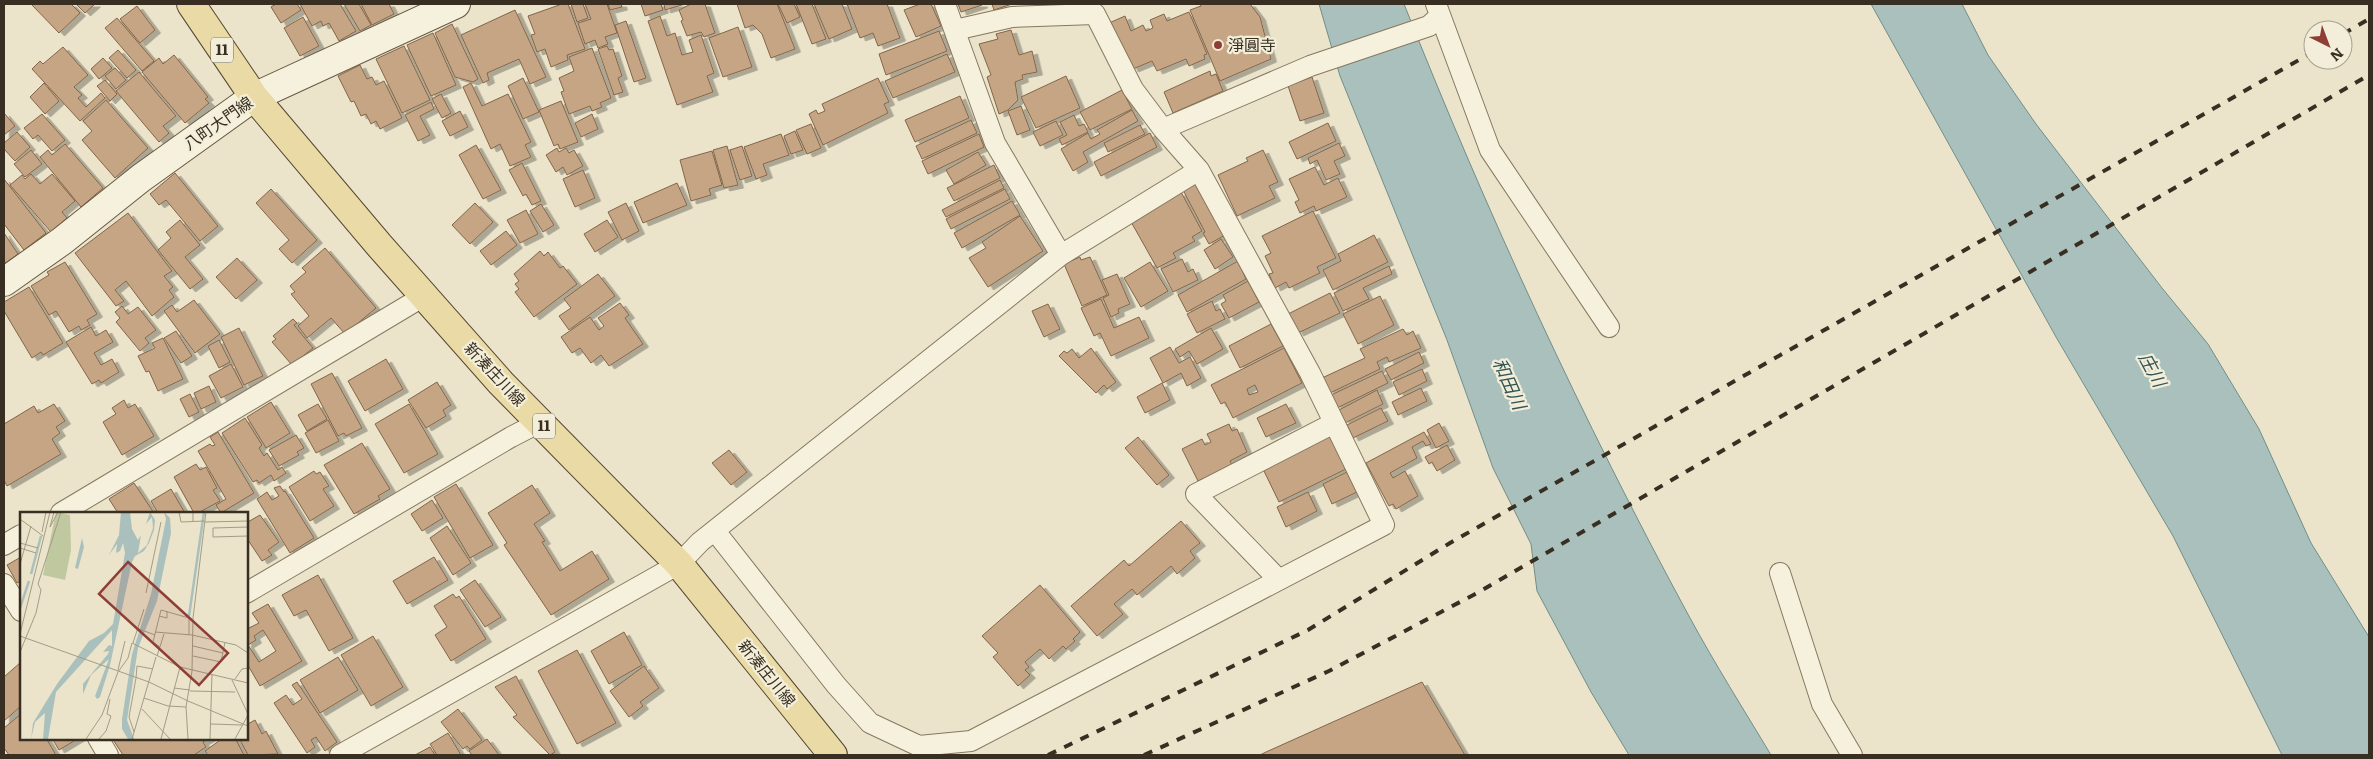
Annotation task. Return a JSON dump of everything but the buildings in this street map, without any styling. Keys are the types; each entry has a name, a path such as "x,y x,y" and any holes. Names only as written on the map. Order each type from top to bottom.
{"main road":[{"name":"新湊庄川線","path":"191,4 254,97 424,296 502,383 680,564 833,755"},
{"name":"八町大門線","path":"4,282 62,241 141,178 254,97 456,4"}],"street":[{"path":"945,4 995,143 1061,255"},
{"path":"714,531 836,685 870,723 919,746 971,741 1384,525 1305,364 1199,170 1163,129 1133,89 1101,9 1012,16 955,30"},
{"path":"1163,129 1435,15 1490,150 1609,327"},
{"path":"340,755 680,564 700,542 1061,255 1199,170"},
{"path":"63,512 424,296"},
{"path":"248,591 511,437 540,422"},
{"path":"1279,580 1196,494 1334,423"},
{"path":"4,545 20,536"},
{"path":"1780,573 1822,704 1852,755"},
{"path":"4,584 20,608"},
{"path":"99,739 108,755"}],"water":[{"name":"和田川","path":"1319,4 1404,4 1502,238 1611,468 1690,618 1719,670 1771,755 1629,755 1591,692 1537,591 1531,544 1493,468 1447,340 1340,76"},
{"name":"庄川","path":"1871,4 1962,4 1988,55 2036,124 2162,288 2208,344 2259,429 2311,543 2369,637 2369,755 2282,755 2173,536 2056,337"}],"railway":[{"path":"2353,28 2369,19"},
{"path":"1048,755 1308,630 1450,543 2303,58"},
{"path":"1144,755 1329,671 1479,592 2369,75"}],"place":[{"name":"淨圓寺","path":"1218,45"}]}
